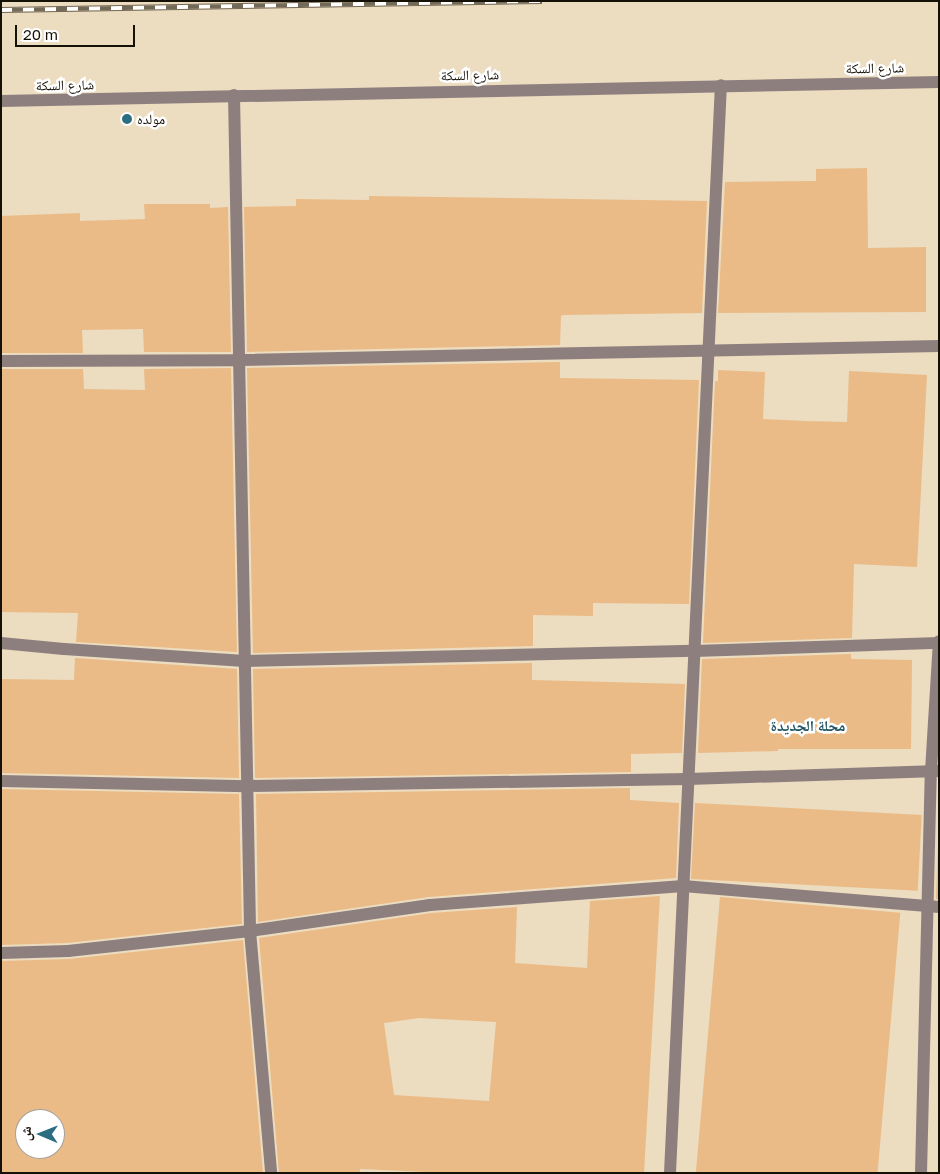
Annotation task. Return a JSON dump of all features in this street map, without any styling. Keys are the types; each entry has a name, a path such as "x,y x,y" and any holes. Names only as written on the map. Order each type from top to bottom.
{"street":[{"name":"شارع السكة","path":"1,101 939,82"},
{"path":"670,1173 721,85"},
{"path":"234,95 250,930 270,1173"},
{"path":"1,360 239,360 939,346"},
{"path":"1,643 245,661 694,651 939,643 933,906 921,1173"},
{"path":"1,781 247,786 688,779 935,771"},
{"path":"1,953 68,951 250,930 430,904 683,886 933,906"}],"building":[{"path":"867,168 868,248 926,247 926,312 718,313 725,182 816,181 816,169"},
{"path":"369,196 707,201 702,313 563,315 561,316 560,345 247,352 244,207 296,206 296,199 369,200"},
{"path":"144,204 210,204 210,208 228,207 231,352 144,352 143,329 82,330 83,353 1,353 1,216 80,213 80,221 145,219"},
{"path":"560,362 560,378 699,380 689,604 593,603 593,616 533,615 533,646 253,653 247,368"},
{"path":"231,368 237,652 76,642 78,613 1,612 1,369 83,369 84,389 145,390 144,369"},
{"path":"718,370 765,372 763,419 805,421 847,422 849,371 927,375 917,567 854,564 852,638 703,643 715,381 718,381"},
{"path":"851,654 851,659 912,660 911,749 778,749 778,751 698,753 702,659"},
{"path":"75,658 237,669 239,778 1,773 1,679 74,680"},
{"path":"532,663 532,680 685,684 682,753 631,754 631,772 255,778 253,669"},
{"path":"630,788 630,800 679,803 676,878 429,897 258,922 256,794"},
{"path":"1,789 239,794 242,924 67,943 1,945"},
{"path":"695,803 922,815 918,891 691,879"},
{"path":"939,815 939,899 936,899"},
{"path":"660,896 644,1173 449,1173 360,1169 360,1173 279,1173 259,938 431,913 517,907 515,963 587,968 590,901","holes":["419,1018 496,1022 489,1101 394,1095 384,1023"]},
{"path":"720,897 900,913 878,1173 696,1172"},
{"path":"243,940 263,1173 1,1173 1,961 69,959"}],"railway":[{"path":"1,10 542,1"}],"place":[{"name":"مولده","path":"127,119"}],"district":[{"name":"محلة الجديدة","path":"808,726"}]}
